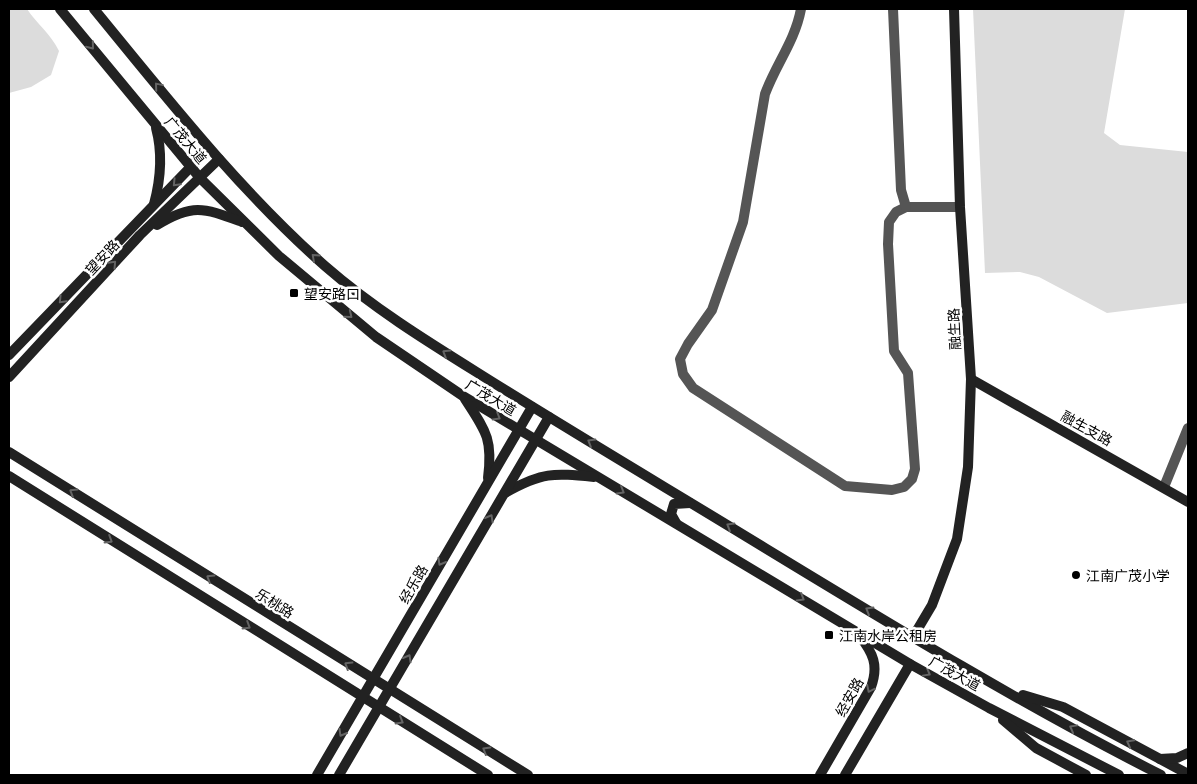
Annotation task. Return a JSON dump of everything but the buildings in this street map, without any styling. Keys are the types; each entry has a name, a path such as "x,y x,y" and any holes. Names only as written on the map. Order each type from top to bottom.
{"main road":[{"name":"广茂大道","path":"60,9 200,178 279,256 351,317 412,363 519,430 910,664 989,708 1119,775"},
{"name":"广茂大道","path":"94,9 219,159 292,235 358,294 425,340 532,407 913,637 1161,775"},
{"name":"融生路","path":"913,637 932,605 957,538 968,467 971,379 960,207 954,9"},
{"path":"153,206 161,179 161,146 155,124"},
{"name":"望安路","path":"9,355 209,148"},
{"name":"望安路","path":"9,377 140,235 219,159"},
{"path":"140,235 179,212 193,209 208,210 247,224"},
{"name":"融生支路","path":"971,379 1188,502"},
{"path":"463,396 483,426 491,451 487,484"},
{"name":"经乐路","path":"317,775 532,407"},
{"path":"339,775 549,417"},
{"name":"乐桃路","path":"9,452 389,691 528,775"},
{"path":"504,493 532,478 560,474 599,478"},
{"path":"9,476 379,709 488,775"},
{"path":"678,525 671,514 674,504 691,503"},
{"name":"经安路","path":"820,775 872,687 875,678 874,658 855,630"},
{"path":"844,775 910,664"},
{"name":"广茂大道","path":"1002,688 1062,707 1188,774"},
{"name":"广茂大道","path":"989,708 1036,748 1086,775"},
{"path":"1160,759 1177,758 1188,753"}],"street":[{"path":"802,9 793,40 773,74 765,94 743,222 712,310 688,344 680,359 683,374 693,388 845,486 892,490 904,487 912,479 915,469 908,373 894,351 888,244 890,222 896,212 906,207 960,207"},
{"path":"893,9 901,190 906,207"},
{"path":"1164,487 1188,428"}],"shaded area":[{"path":"9,9 27,9 52,39 59,51 51,75 31,87 9,93"},
{"path":"973,9 1125,9 1104,133 1120,145 1188,152 1188,303 1107,313 1039,277 1020,272 985,273"}],"place":[{"name":"望安路口","path":"294,293"},
{"name":"江南广茂小学","path":"1076,575"},
{"name":"江南水岸公租房","path":"829,635"}]}
